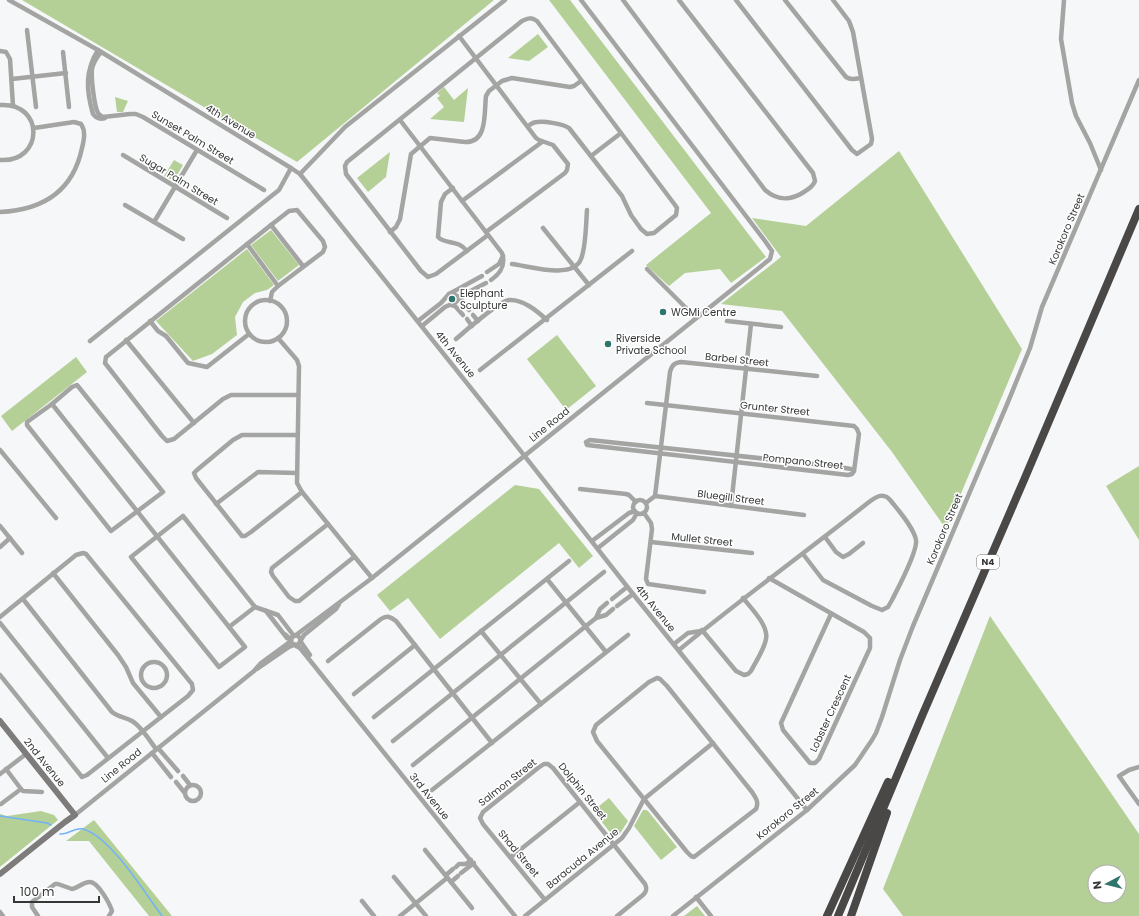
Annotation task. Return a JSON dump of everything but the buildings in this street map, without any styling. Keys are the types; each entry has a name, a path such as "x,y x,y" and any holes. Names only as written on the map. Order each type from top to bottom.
{"highway":[{"name":"N4","path":"838,916 1139,209"},
{"path":"827,916 940,664 951,642 959,631"},
{"path":"851,916 922,716"}],"street":[{"name":"4th Avenue","path":"9,0 99,51 300,174 598,548 627,587 807,810"},
{"path":"300,174 345,127 505,0"},
{"name":"Line Road","path":"254,671 261,663 372,578 770,259 772,251 765,241 581,0"},
{"path":"623,0 765,190 775,197 787,199 797,197 811,188 815,181 813,173 679,0"},
{"path":"736,0 852,150 857,154 872,142 851,26 833,0"},
{"path":"785,0 846,77 854,80 861,78"},
{"path":"1064,0 1062,39 1072,103 1076,116 1090,143 1101,170"},
{"path":"459,36 476,58 497,85 528,126 536,138 542,142 553,145 568,164 567,170 467,251 436,274 428,277 424,275 346,174 345,166 347,162 476,58 522,21 529,18 534,19 677,208 676,215 654,233 647,234 631,215 622,196 567,126 539,122 528,126"},
{"path":"27,30 36,107"},
{"path":"0,51 6,52 9,55 13,106"},
{"name":"Sunset Palm Street","path":"99,51 92,68 93,87 97,111 99,114 103,117 136,114 264,190"},
{"path":"63,52 69,107"},
{"path":"12,79 66,73"},
{"path":"390,232 396,227 400,219 409,158 420,145 430,138 466,142 477,139 482,132 487,93 507,78 570,87 581,81"},
{"name":"Korokoro Street","path":"673,916 807,810 849,772 860,759 872,740 882,717 900,660 913,626 1030,348 1042,307 1139,80"},
{"path":"0,105 13,106 25,112 34,128 30,147 24,154 16,158 0,160"},
{"path":"400,120 503,256 503,266 500,273 491,280"},
{"path":"0,212 25,210 49,199 70,178 76,168 84,141 83,127 81,124 74,122 34,128"},
{"path":"591,156 621,133"},
{"path":"462,201 542,142"},
{"path":"154,222 196,150"},
{"name":"Sugar Palm Street","path":"123,155 176,186 226,218"},
{"path":"90,341 279,190 291,168"},
{"path":"452,188 444,194 441,202 438,237 442,240 459,244 467,251"},
{"path":"125,205 183,239"},
{"path":"270,301 272,292 278,286 324,250 325,247 323,241 297,210 289,211 126,340 106,357 105,363 167,441 174,440 194,422 231,394 297,395"},
{"path":"512,264 564,271 574,267 580,261 583,253 587,210"},
{"path":"271,225 303,266"},
{"path":"543,228 589,285"},
{"path":"247,244 278,286"},
{"path":"480,370 547,320 632,252"},
{"path":"487,272 499,264 503,256"},
{"path":"647,269 696,318"},
{"path":"418,321 441,303 449,294 482,276"},
{"path":"451,306 469,292 486,283"},
{"path":"449,294 453,293 469,310"},
{"path":"456,339 504,301 510,300 532,307 547,320"},
{"path":"270,301 281,306 286,317 285,329 278,338 271,342 263,342 255,340 249,334 245,322 248,310 258,302 270,301"},
{"path":"422,326 445,307 455,306 463,315"},
{"path":"473,314 478,321"},
{"path":"467,319 472,326"},
{"path":"150,321 158,331 166,336 188,363 207,367 249,334"},
{"path":"727,321 781,327"},
{"path":"731,506 751,324"},
{"path":"278,338 297,360 298,366 297,483 302,492 372,578"},
{"path":"126,340 194,422"},
{"name":"Barbel Street","path":"666,405 670,372 674,363 681,362 817,376"},
{"path":"77,385 163,492 138,511 111,531 28,428 27,422 72,387 77,385"},
{"name":"Grunter Street","path":"647,403 856,427 859,434 854,472"},
{"path":"52,404 138,511 157,536 245,647 219,667 131,557 157,536 183,516 255,607 278,615 292,639 291,643 295,645"},
{"path":"646,503 655,496 666,405"},
{"path":"297,435 242,434 229,443 194,474 240,534 245,536 302,492"},
{"name":"Pompano Street","path":"602,444 637,448 660,454 850,475 854,472 851,468 833,466 661,447 637,448"},
{"path":"0,450 56,518"},
{"path":"682,450 682,456"},
{"path":"715,460 716,454"},
{"path":"0,459 4,456"},
{"path":"761,465 762,459"},
{"path":"796,469 797,463"},
{"path":"833,466 833,473"},
{"path":"216,504 258,472 296,473"},
{"path":"580,489 626,494 636,502"},
{"path":"679,650 743,598 802,554 825,537 874,498 883,495 888,497 913,531 917,541 915,551 892,600 888,607 882,610 828,584 820,577 802,554"},
{"name":"Bluegill Street","path":"655,496 804,515"},
{"path":"636,502 642,500 646,503"},
{"path":"598,548 633,520 636,512 634,506 636,502"},
{"path":"644,513 647,509 646,503"},
{"path":"592,541 629,513 644,513 651,523 646,579 648,584 704,592"},
{"path":"328,524 272,568 272,576 292,600 295,601 299,600 354,557"},
{"path":"0,526 22,553"},
{"path":"825,537 836,552 843,557 863,543"},
{"path":"0,547 10,538"},
{"name":"Mullet Street","path":"650,542 752,553"},
{"path":"0,617 76,555 83,553 86,554 192,684 193,690 188,696 84,777 80,775 0,675"},
{"path":"374,717 569,561"},
{"path":"393,741 604,572"},
{"path":"53,573 123,662 133,683 161,716"},
{"name":"Lobster Crescent","path":"770,578 867,634 870,638 870,645 819,759 814,763 810,763 783,730 781,723 831,614"},
{"path":"547,579 606,652"},
{"path":"413,765 586,627 596,618 600,609 627,587"},
{"path":"596,618 606,615 633,594"},
{"path":"702,630 736,671 744,675 748,674 751,671 764,644 766,634 763,624 743,598"},
{"path":"23,599 112,712 133,721 178,771"},
{"name":"Line Road","path":"0,874 254,671 289,647 301,641 304,635 336,609 340,603"},
{"path":"229,627 255,607"},
{"path":"266,611 286,635 292,639 299,637 301,641"},
{"path":"328,661 384,617 392,618 396,621 492,743"},
{"path":"0,623 108,758"},
{"path":"674,644 688,633 702,630"},
{"path":"481,631 541,704"},
{"path":"432,790 628,635"},
{"name":"3rd Avenue","path":"301,641 331,682 331,688"},
{"name":"3rd Avenue","path":"295,645 300,648 515,916"},
{"path":"354,694 415,645"},
{"path":"164,666 173,661"},
{"path":"152,662 164,666 167,678 163,685 155,688 146,685 141,674 145,666 152,662"},
{"path":"657,678 667,686 756,797 758,805 751,813 694,857 687,852 644,799 594,736 593,729 649,682 657,678"},
{"path":"139,690 146,685"},
{"name":"2nd Avenue","path":"0,721 75,815"},
{"name":"Baracuda Avenue","path":"525,916 622,838 644,799 713,743"},
{"path":"152,753 171,776"},
{"path":"0,774 26,754"},
{"name":"Dolphin Street","path":"548,764 554,768 643,880 647,888 643,895 617,916"},
{"name":"Salmon Street","path":"480,818 483,812 495,802 541,766 548,764"},
{"path":"1139,767 1129,770 1119,776 1139,804"},
{"path":"6,769 23,791 42,792"},
{"path":"183,776 190,785"},
{"path":"176,782 184,792 186,798 190,801 194,801 199,798 201,794 200,789 196,785 186,787 184,792"},
{"path":"1,804 21,789"},
{"path":"511,857 580,802"},
{"name":"Shad Street","path":"480,818 483,824 545,900"},
{"path":"425,850 472,908"},
{"path":"400,916 448,878 454,868 459,864 472,862"},
{"path":"448,878 460,875 472,862"},
{"path":"394,877 426,916"},
{"path":"38,916 32,907 32,902 55,884 72,889 91,882 96,884 111,906 112,911 109,916"},
{"path":"696,897 711,916"},
{"path":"362,901 374,916"},
{"path":"0,912 3,916"}],"green space":[{"path":"22,0 494,0 297,162"},
{"path":"549,0 570,0 766,257 731,283 720,269 685,273 669,286 646,265 711,213"},
{"path":"538,34 548,47 529,61 508,58"},
{"path":"444,87 454,100 468,88 464,122 430,119 444,107 437,98 440,96 437,93"},
{"path":"115,97 128,101 123,112 117,112"},
{"path":"899,151 1022,349 946,529 892,452 782,311 721,304 781,257 752,218 806,226"},
{"path":"390,152 386,177 368,192 357,178"},
{"path":"174,160 183,165 176,177 170,179 164,176"},
{"path":"271,230 299,265 278,281 251,245"},
{"path":"247,249 274,285 267,290 255,293 243,302 235,317 237,335 212,354 193,361 156,321"},
{"path":"557,335 596,386 566,410 527,359"},
{"path":"76,357 87,372 12,431 1,416"},
{"path":"1139,466 1139,540 1106,486"},
{"path":"515,485 539,489 593,556 579,568 559,543 440,639 408,598 390,611 377,595"},
{"path":"990,616 1139,834 1139,916 903,916 883,889"},
{"path":"609,798 628,821 619,835 616,836 613,836 593,811"},
{"path":"643,810 648,811 677,847 661,860 634,826"},
{"path":"41,811 54,815 58,820 0,867 0,814 7,816"},
{"path":"94,820 172,916 149,916 89,841 66,841"},
{"path":"697,906 705,916 684,916"}],"waterway":[{"path":"0,816 47,823 51,825"},
{"path":"60,834 77,829 83,829 94,834 105,843 126,866 162,916"}],"place":[{"name":"Elephant Sculpture","path":"452,299"},
{"name":"WGMi Centre","path":"663,312"},
{"name":"Riverside Private School","path":"608,344"}]}
